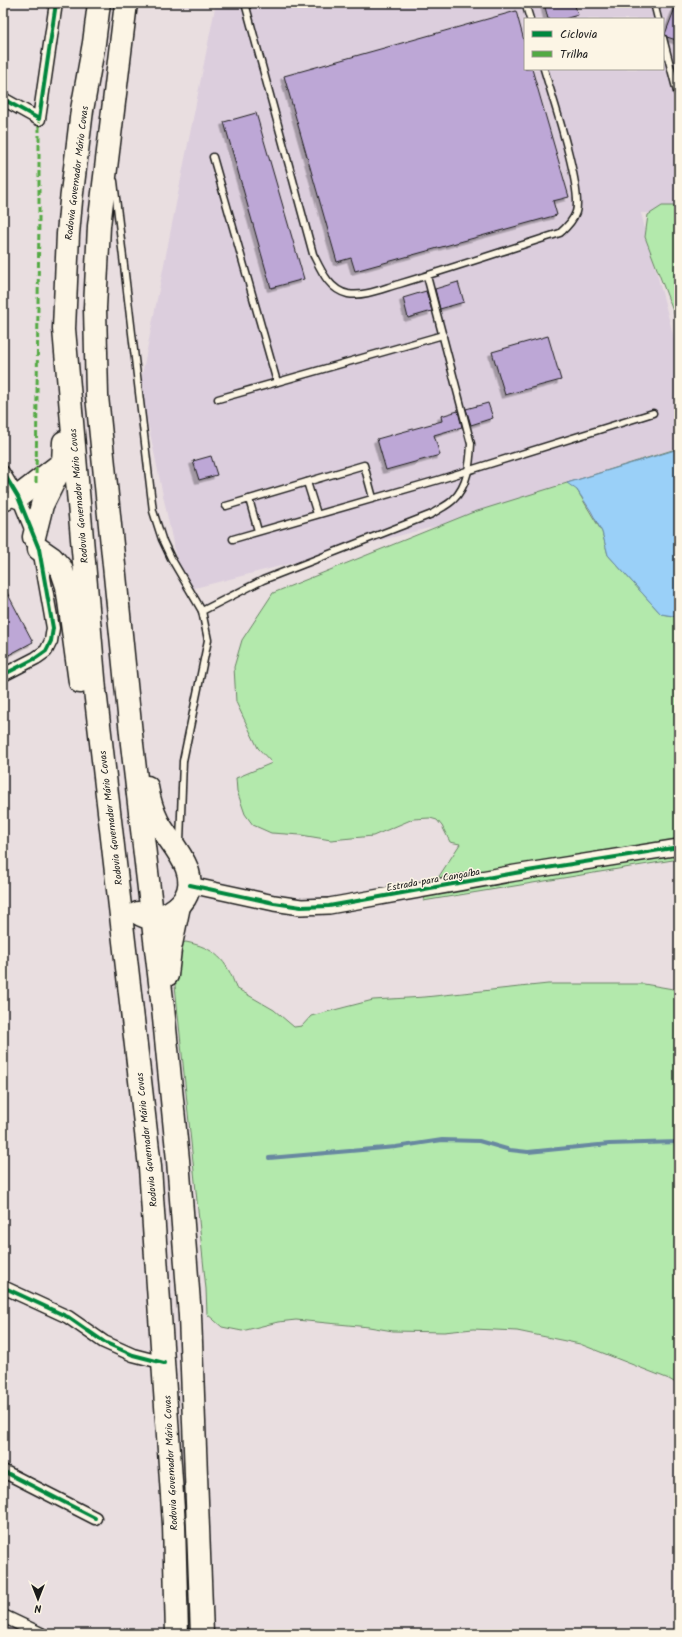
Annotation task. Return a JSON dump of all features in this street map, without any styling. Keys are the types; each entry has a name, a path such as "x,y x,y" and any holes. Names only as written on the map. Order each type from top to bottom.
{"highway":[{"name":"Rodovia Governador Mário Covas","path":"99,3 94,43 82,110 68,234 64,329 95,690 150,1167 174,1525 176,1634"},
{"path":"126,3 99,226 95,308 97,396 151,918 163,1008 178,1160 190,1316 202,1634"},
{"path":"70,406 64,435 63,463 42,505 37,543 60,568 67,586 98,824 113,850"},
{"path":"11,501 63,463"},
{"path":"111,537 126,566 149,801 158,822 186,866 190,885 188,892 179,906 170,949 163,1008"},
{"path":"103,759 116,777 132,908 144,917 151,918 169,913 179,906"}],"street":[{"path":"3,99 38,119 56,3"},
{"path":"3,472 11,501 37,543 52,628 51,641 46,651 3,676"},
{"name":"Estrada para Cangaíba","path":"190,885 274,903 301,907 328,906 679,846"},
{"path":"3,1286 68,1317 104,1342 133,1355 164,1363"},
{"path":"3,1471 95,1518"},
{"path":"3,1616 41,1634"}],"lane":[{"path":"245,3 314,254 325,277 335,288 348,294 366,293 427,276 560,233 567,228 576,211 577,200 575,186 544,70"},
{"path":"525,3 530,18"},
{"path":"654,3 658,18"},
{"path":"664,42 677,92"},
{"path":"109,138 112,169"},
{"path":"213,157 278,382"},
{"path":"113,177 153,511 162,539 171,558 202,611 208,640 183,761 180,856"},
{"path":"202,611 264,580 432,514 453,500 463,487 468,470 471,444 427,276"},
{"path":"218,399 443,335"},
{"path":"233,539 468,470 654,413"},
{"path":"226,506 364,465 373,498"},
{"path":"307,482 317,514"},
{"path":"249,499 258,531"}],"shaded area":[{"path":"216,3 679,3 679,214 641,213 679,357 679,464 183,591 140,385"}],"green space":[{"path":"662,206 679,206 679,327 645,237 648,215"},
{"path":"679,448 679,455 675,450 577,490 602,532 608,555 661,614 679,617 679,859 423,901 460,844 450,842 442,826 437,820 430,818 413,819 373,836 331,840 301,835 271,833 253,825 245,814 237,791 236,778 272,763 258,748 236,702 234,667 242,640 273,593 471,513"},
{"path":"186,942 205,948 212,952 224,963 236,988 274,1010 294,1027 302,1026 311,1016 373,1000 425,997 548,984 644,984 679,990 679,1385 669,1379 580,1344 517,1331 473,1329 444,1332 393,1331 369,1327 296,1320 278,1322 242,1331 222,1327 207,1314 206,1289 172,956 180,943"}],"water":[{"path":"675,450 679,455 679,617 661,614 608,555 602,532 591,511 577,490 567,483"}],"building":[{"path":"544,3 574,3 578,15 568,18 548,18"},
{"path":"677,3 679,3 679,41 667,37 665,34"},
{"path":"516,11 524,40 524,70 532,70 569,197 553,201 557,215 355,271 351,258 337,262 284,76"},
{"path":"256,113 304,279 271,288 224,122"},
{"path":"458,282 464,302 440,309 435,289"},
{"path":"426,291 432,311 408,318 403,298"},
{"path":"548,336 561,380 505,395 492,352"},
{"path":"488,403 493,418 471,425 466,409"},
{"path":"458,411 462,427 434,435 440,455 386,470 377,439 442,421 441,416"},
{"path":"211,456 217,475 199,480 193,461"},
{"path":"3,585 33,642 3,658"}],"waterway":[{"path":"269,1158 396,1147 442,1140 479,1141 510,1150 528,1152 609,1144 679,1142"}],"marked path":[{"path":"36,483 39,119"}],"cycle path":[{"path":"3,99 39,119 56,3"},
{"path":"3,472 18,497 39,549 53,628 51,641 46,651 36,658 3,675"},
{"path":"190,885 274,903 301,907 329,906 515,873 679,847"},
{"path":"3,1287 68,1317 104,1342 133,1355 164,1363"},
{"path":"3,1471 95,1518"}]}
